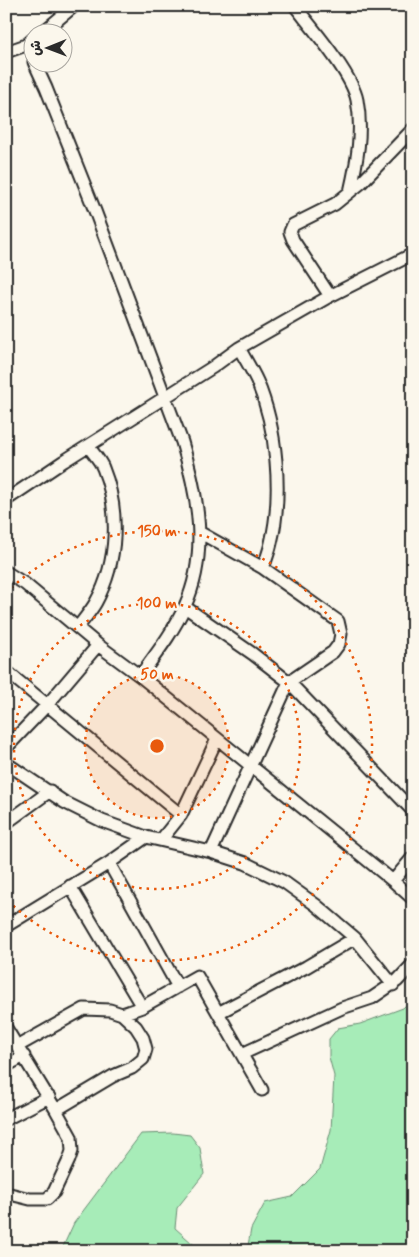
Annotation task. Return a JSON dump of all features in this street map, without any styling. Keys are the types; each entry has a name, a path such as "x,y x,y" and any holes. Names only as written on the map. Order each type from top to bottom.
{"street":[{"path":"55,22 74,6"},
{"path":"295,6 345,73 357,98 360,128 357,160 350,192"},
{"path":"6,52 22,46"},
{"path":"38,72 95,211 182,442 192,476 199,532 198,569 185,607 140,676"},
{"path":"330,296 293,240 290,232 293,225 335,204 350,192 413,129"},
{"path":"6,500 213,367 239,348 330,296 413,254"},
{"path":"239,348 257,381 268,414 276,463 275,515 271,543 263,568"},
{"path":"78,628 96,602 105,582 112,561 114,540 114,512 111,492 103,466 88,446"},
{"path":"199,532 263,568 338,621 342,634 339,644 333,652 289,682 211,852"},
{"path":"6,572 26,584 98,645 140,676 413,899"},
{"path":"185,607 253,654 289,682 413,811"},
{"path":"6,748 48,704 98,645"},
{"path":"6,671 181,815"},
{"path":"161,840 181,815 217,739"},
{"path":"6,763 64,802 94,817 146,837 211,852 245,863 284,882 316,905 355,938 393,985"},
{"path":"6,823 50,791"},
{"path":"6,926 109,863 146,837"},
{"path":"393,881 413,857"},
{"path":"109,863 178,987"},
{"path":"70,886 142,1007"},
{"path":"218,1014 306,967 355,938"},
{"path":"242,1054 342,1008 372,998 393,985 413,964"},
{"path":"122,1014 142,1007 197,976 262,1090"},
{"path":"18,1046 84,1009 110,1010 122,1014 136,1027 143,1038 146,1048 143,1059 132,1068 113,1076 56,1110"},
{"path":"6,1028 49,1097 71,1137 72,1151 54,1192 47,1199 30,1199 6,1193"},
{"path":"6,1066 24,1056"},
{"path":"6,1119 49,1097"}],"green space":[{"path":"413,998 413,1251 247,1251 251,1229 265,1203 292,1197 320,1169 331,1130 334,1076 329,1057 329,1039 338,1028 360,1024 403,1008"},
{"path":"173,1133 190,1135 200,1148 204,1174 177,1208 175,1228 201,1251 61,1251 74,1223 141,1134"}]}
